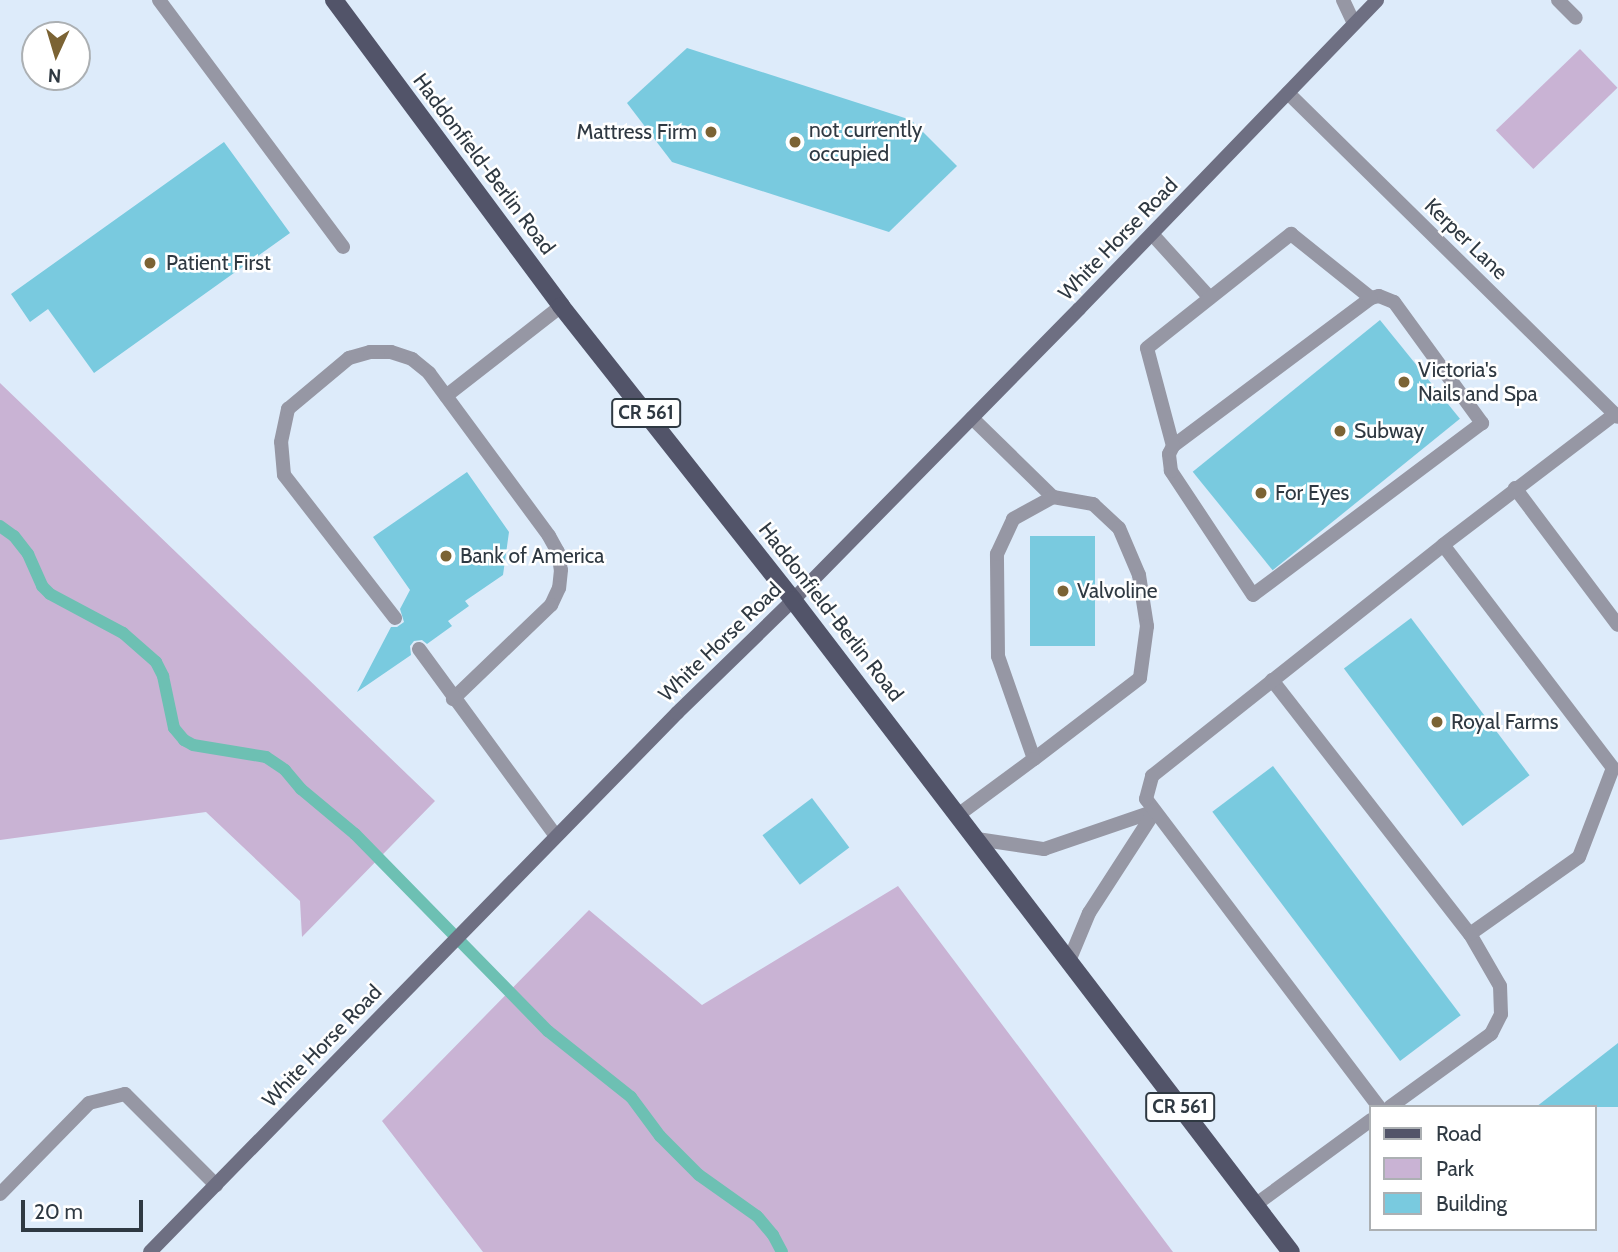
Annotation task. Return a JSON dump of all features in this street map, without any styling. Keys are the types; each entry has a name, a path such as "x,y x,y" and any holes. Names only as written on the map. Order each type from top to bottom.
{"main road":[{"name":"Haddonfield-Berlin Road","path":"334,0 561,306 793,600 1291,1252"},
{"name":"White Horse Road","path":"150,1252 556,836 972,418 1377,0"}],"lane":[{"path":"159,0 343,247"},
{"path":"1343,0 1354,24"},
{"path":"1558,0 1576,18"},
{"name":"Kerper Lane","path":"1288,93 1616,415"},
{"path":"1152,234 1210,298"},
{"path":"1172,446 1147,348 1292,234 1371,298"},
{"path":"1379,296 1394,302 1482,422 1253,595 1171,471 1169,454 1172,446 1371,298 1379,296"},
{"path":"446,396 561,306"},
{"path":"395,618 284,475 281,442 288,409 349,358 370,352 391,352 412,359 429,373 550,536 558,552 561,570 559,588 551,605 453,699"},
{"path":"1377,1105 1146,799 1152,776 1515,488 1616,415"},
{"path":"958,815 1140,678 1147,626 1139,575 1119,528 1093,504 1053,497 972,418"},
{"path":"1515,488 1618,625"},
{"path":"1034,758 998,656 997,554 1013,519 1053,497"},
{"path":"1443,545 1615,766 1580,858 1470,934"},
{"path":"419,649 453,699 556,836"},
{"path":"1272,680 1470,934 1500,986 1501,1014 1491,1034 1393,1105"},
{"path":"977,839 1044,849 1155,811"},
{"path":"1069,961 1094,903 1155,811"},
{"path":"0,1194 89,1104 125,1094 216,1185"},
{"path":"1255,1205 1370,1121"}],"green space":[{"path":"1580,49 1618,88 1533,169 1496,130"},
{"path":"0,383 435,801 302,937 300,901 206,812 0,840"},
{"path":"898,886 1173,1252 483,1252 382,1121 589,910 702,1005"}],"building":[{"path":"687,48 911,120 957,166 889,232 672,162 627,103"},
{"name":"Patient First","path":"224,142 290,233 94,373 48,309 30,322 11,294"},
{"path":"1380,320 1460,419 1273,570 1193,472"},
{"name":"Bank of America","path":"467,472 509,532 503,575 465,601 469,606 448,621 452,626 427,644 422,640 414,641 410,646 411,655 357,692 391,627 397,627 404,622 400,609 410,590 373,537"},
{"name":"Valvoline","path":"1030,536 1095,536 1095,646 1030,646"},
{"name":"Royal Farms","path":"1411,618 1530,775 1462,826 1344,669"},
{"path":"1273,766 1461,1015 1400,1061 1212,812"},
{"path":"812,798 849,848 800,885 762,835"},
{"path":"1618,1043 1618,1107 1539,1105"}],"waterway":[{"path":"0,526 14,536 28,554 42,586 50,594 123,633 156,662 163,676 174,728 184,740 193,745 266,757 285,770 301,789 355,834 548,1031 631,1097 660,1136 699,1175 757,1216 773,1235 782,1252"}],"place":[{"name":"Mattress Firm","path":"711,132"},
{"name":"not currently occupied","path":"795,142"},
{"name":"Patient First","path":"150,263"},
{"name":"Victoria's Nails and Spa","path":"1404,382"},
{"name":"Subway","path":"1340,431"},
{"name":"For Eyes","path":"1261,493"},
{"name":"Bank of America","path":"446,556"},
{"name":"Valvoline","path":"1063,591"},
{"name":"Royal Farms","path":"1437,722"}]}
